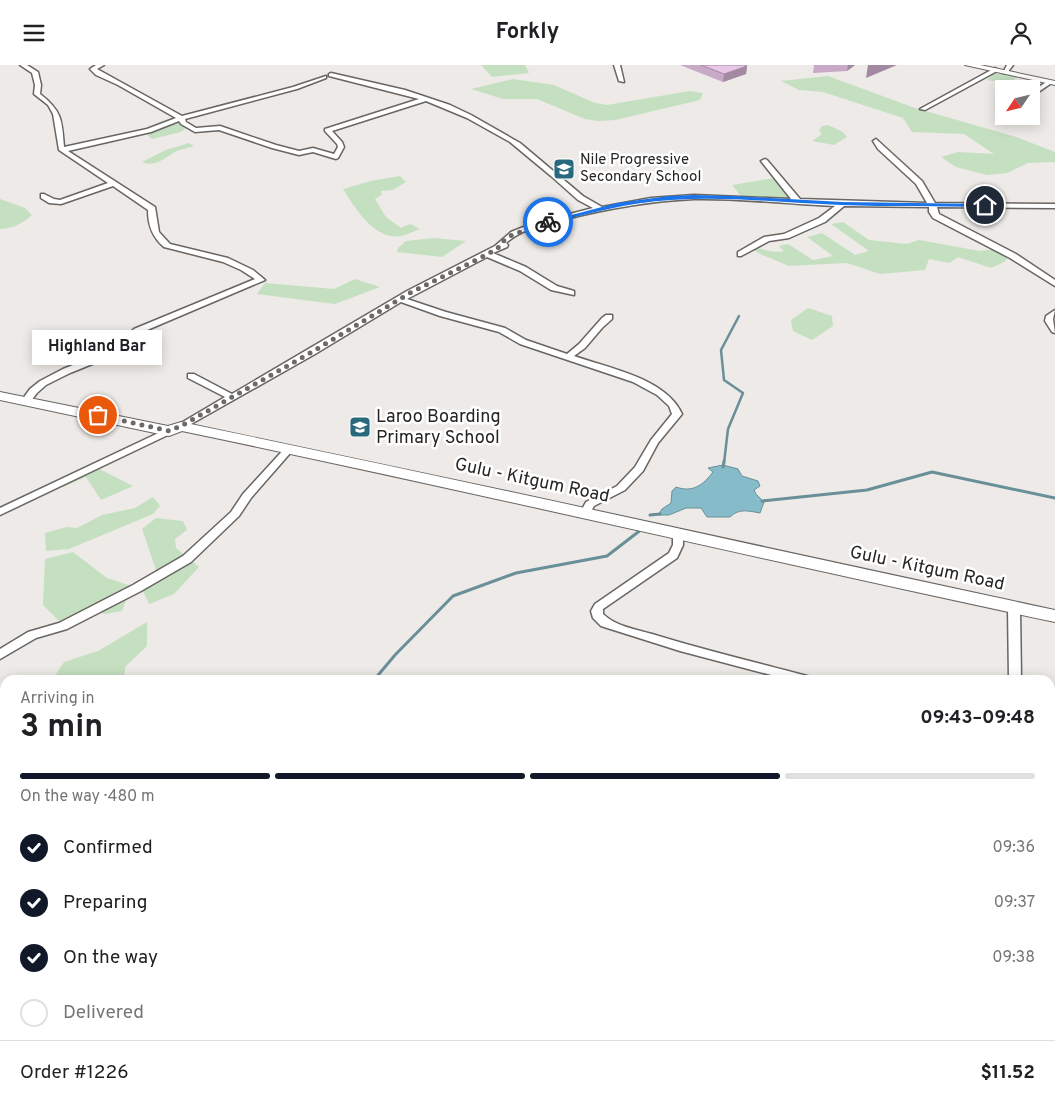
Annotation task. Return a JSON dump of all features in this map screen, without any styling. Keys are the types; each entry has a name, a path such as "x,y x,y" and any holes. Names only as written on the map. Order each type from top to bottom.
{"main road":[{"name":"Gulu - Kitgum Road","path":"0,396 289,449 1055,616"}],"street":[{"path":"23,65 36,74 37,94 51,105 59,122 58,131 61,137 62,150"},
{"path":"101,65 93,69 98,74 150,100 181,118 183,123 195,130 220,128 274,147 300,153 313,150 336,157 341,147 340,143 327,130 425,99"},
{"path":"617,65 622,81"},
{"path":"969,65 995,70 1007,69 1052,82"},
{"path":"922,109 952,95 995,70"},
{"path":"62,150 149,131 181,118 295,89 328,76 387,87 453,108 511,141 554,175 586,204 601,209"},
{"path":"1040,89 1052,82"},
{"path":"876,141 880,148 919,183 936,217 1013,256 1055,284"},
{"path":"27,400 30,393 37,387 66,369 120,349 131,334 261,280 253,273 230,262 212,256 173,248 162,242 153,227 152,209 62,150"},
{"path":"765,161 798,202"},
{"path":"44,196 52,201 61,202 113,184"},
{"path":"0,512 175,428 400,299 498,248 550,222 584,212 654,200 694,197 734,197 842,204 1055,206"},
{"path":"584,212 586,204"},
{"path":"741,254 767,239 786,236 822,220 842,204"},
{"path":"488,254 524,269 554,288 571,293"},
{"path":"400,299 443,314 502,329 523,342 636,380 660,393 672,405 677,414 654,442 639,469 622,488 590,504 586,513"},
{"path":"1055,313 1049,318 1055,330"},
{"path":"569,357 573,350 585,343 600,323 609,317"},
{"path":"190,376 231,397"},
{"path":"0,655 32,635 63,626 187,559 235,514 246,496 289,449"},
{"path":"678,534 678,545 673,555 599,607 597,611 600,619 619,628 654,640 789,675"},
{"path":"1014,608 1015,675"}],"green space":[{"path":"481,65 525,65 529,73 492,77"},
{"path":"994,73 1017,77 1013,80 987,80"},
{"path":"828,76 915,108 1016,137 1055,152 1055,162 1028,163 1007,173 987,175 956,167 941,157 958,152 994,154 964,134 912,132 903,118 823,92 799,90 781,81"},
{"path":"513,79 554,85 595,103 607,105 690,91 703,93 700,100 615,120 598,121 585,119 537,99 503,99 471,89"},
{"path":"179,123 186,128 181,132 152,139 145,133"},
{"path":"828,125 843,132 847,137 834,145 812,141 822,134 819,130 822,126"},
{"path":"189,143 194,146 177,151 155,163 146,164 142,162 166,150"},
{"path":"400,176 406,182 393,190 381,191 382,195 375,199 386,217 401,228 410,224 420,229 403,235 392,236 374,228 367,222 343,189 371,181"},
{"path":"774,178 789,199 741,196 732,185"},
{"path":"0,199 25,208 32,215 18,225 0,229"},
{"path":"843,222 869,240 907,244 919,240 980,251 997,249 1011,255 1004,262 991,268 958,257 949,263 929,259 925,270 880,274 847,263 789,266 758,253 752,248 779,252 784,251 779,246 788,244 813,260 833,256 807,237 822,233 855,255 869,251 831,224"},
{"path":"434,238 466,241 442,257 397,252 398,248 406,241"},
{"path":"355,279 380,287 335,304 257,294 265,283 334,289"},
{"path":"808,308 832,316 833,326 812,340 793,331 791,320"},
{"path":"95,467 133,486 101,500 86,477 42,496 38,489"},
{"path":"153,497 160,506 153,514 69,549 46,551 45,533 67,527 77,528 102,515 135,508"},
{"path":"156,518 183,521 187,530 175,539 176,548 199,567 174,594 149,604 142,589 154,581 156,570 142,529"},
{"path":"73,552 107,578 131,586 122,611 105,614 87,608 59,621 43,605 45,559"},
{"path":"147,622 147,646 125,667 124,675 55,675 64,662 98,651"}],"water":[{"path":"723,465 738,469 742,476 758,481 760,486 754,490 764,502 760,513 744,511 737,512 730,517 707,517 701,508 686,508 669,515 658,515 662,509 671,503 672,491 676,487 688,489 697,487 713,472 708,468"}],"building":[{"path":"701,65 745,65 747,66 724,74"}],"waterway":[{"path":"724,463 728,429 743,393 724,380 721,350 739,316"},
{"path":"723,467 724,461"},
{"path":"762,501 867,490 932,472 1055,498"},
{"path":"650,515 660,514"},
{"path":"378,675 395,655 453,596 516,573 607,556 642,529"}],"way so far":[{"path":"98,415 169,431 181,426 312,352 410,293 488,254 498,248 506,238 521,230 548,222"}],"place":[{"name":"Nile Progressive Secondary School","path":"564,169"},
{"name":"Highland Bar","path":"98,415"},
{"name":"Laroo Boarding Primary School","path":"360,427"}],"route":[{"path":"548,222 562,217 617,205 669,198 694,197 734,197 842,204 985,205"}]}
